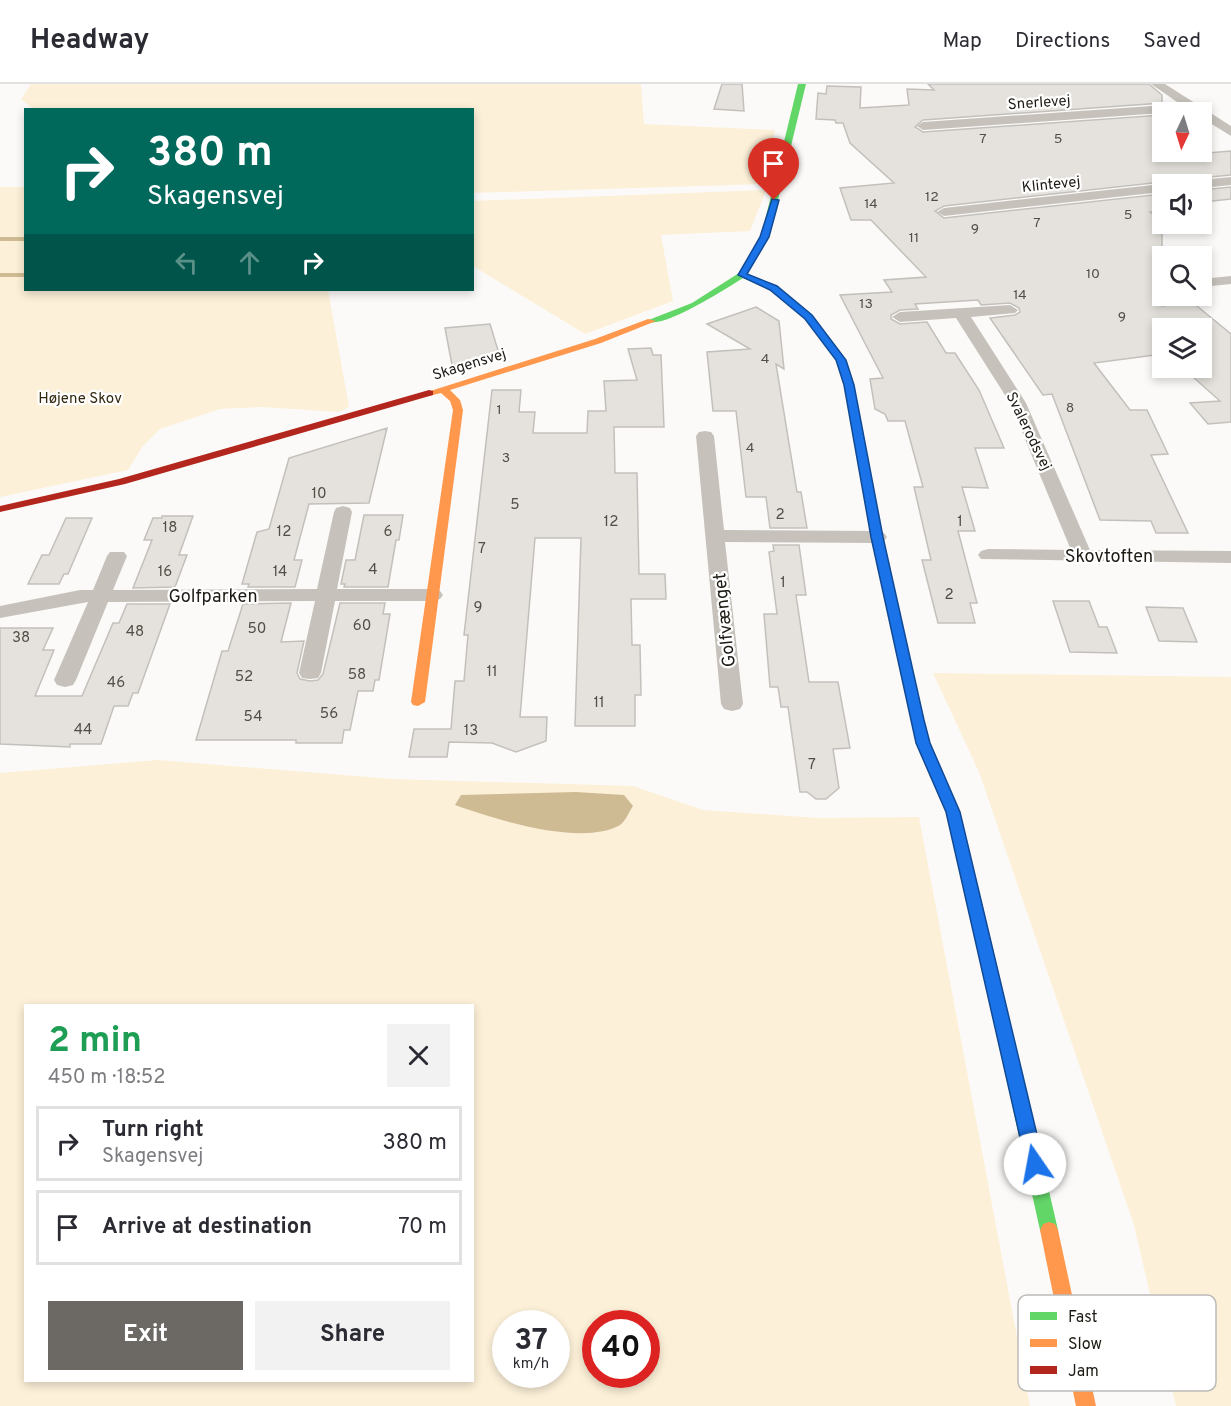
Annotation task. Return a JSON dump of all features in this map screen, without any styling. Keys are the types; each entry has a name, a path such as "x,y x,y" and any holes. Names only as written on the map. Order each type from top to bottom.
{"street":[{"name":"Skagensvej","path":"0,509 121,482 443,389 598,341 695,305 742,275 765,237 802,84"},
{"path":"1157,84 1185,102"},
{"name":"Snerlevej","path":"923,126 1152,114"},
{"path":"1212,119 1230,130"},
{"path":"1212,183 1231,181"},
{"name":"Klintevej","path":"944,212 1152,189"},
{"path":"742,275 774,288 811,320 841,360 849,385 877,537 923,743 953,812 1030,1142 1062,1295"},
{"path":"1212,282 1231,280"},
{"path":"900,317 1010,310"},
{"name":"Svalerodsvej","path":"961,313 1017,403 1083,556"},
{"path":"418,702 458,410 458,403 443,389"},
{"name":"Golfvænget","path":"705,436 732,704"},
{"path":"310,673 343,512"},
{"path":"716,536 877,537"},
{"name":"Skovtoften","path":"988,555 1231,557"},
{"path":"66,680 117,556"},
{"name":"Golfparken","path":"0,612 80,596 433,595"},
{"path":"1083,1391 1086,1406"}],"green space":[{"path":"31,84 641,84 644,124 775,130 765,184 474,193 474,108 32,108 21,99"},
{"name":"Højene Skov","path":"0,187 24,187 24,291 328,291 349,407 339,412 262,407 220,409 160,429 143,446 128,470 0,497"},
{"path":"766,190 750,231 661,235 673,301 585,334 474,267 474,201"},
{"path":"933,673 1231,677 1231,1406 1176,1406 1173,1391 1216,1391 1216,1295 1150,1295 1134,1225 979,772"},
{"path":"158,760 393,779 633,786 703,810 818,818 919,817 1018,1342 1018,1391 1027,1391 1030,1406 0,1406 0,773"}],"shaded area":[{"path":"576,792 624,795 633,806 620,825 604,831 584,833 561,832 514,823 455,805 461,795"}],"building":[{"path":"722,84 742,84 744,111 714,109"},
{"path":"928,84 1149,84 1162,95 1162,102 923,120 915,127 923,132 1152,116 1152,162 1212,162 1212,153 1231,151 1231,175 1212,177 1212,174 1152,174 1152,183 944,206 935,211 944,218 1152,195 1152,212 1150,212 1152,214 1152,234 1162,234 1162,246 1152,246 1152,306 1197,306 1212,318 1152,318 1152,355 1094,363 1130,410 1147,410 1168,454 1151,455 1188,533 1156,533 1151,521 1100,520 1052,394 1043,395 990,318 1015,315 1020,312 1019,308 1010,303 981,305 978,300 915,304 918,309 900,310 891,315 891,319 900,324 927,322 946,353 955,353 979,390 1004,448 975,448 988,488 962,487 975,531 958,531 977,603 970,603 975,623 938,623 922,560 931,560 914,487 923,487 905,421 888,421 885,414 875,409 870,379 883,378 840,295 892,292 884,280 926,277 871,220 851,220 840,188 894,183 850,143 843,123 816,119 818,93 826,94 827,86 861,87 860,108 909,105 907,89 934,90"},
{"path":"1231,187 1231,199 1212,201 1212,189"},
{"path":"756,307 779,321 784,369 776,364 797,492 801,492 807,528 770,528 766,497 746,497 736,411 713,411 707,352 750,349 707,324"},
{"path":"1212,318 1231,334 1231,422 1208,424 1190,403 1220,401 1194,378 1212,378"},
{"path":"490,324 500,357 482,363 452,365 445,328"},
{"path":"651,348 653,355 661,355 664,427 614,427 615,473 637,473 639,574 665,574 666,599 631,599 632,645 640,645 641,695 635,695 635,726 575,726 581,538 535,538 520,717 547,717 546,741 516,752 492,743 449,742 447,757 409,757 414,729 451,729 455,681 464,681 468,635 464,635 492,390 521,390 519,412 535,412 533,433 587,433 588,411 606,411 604,381 637,380 628,349"},
{"path":"387,428 369,503 309,504 294,560 302,560 295,587 248,587 249,584 242,584 257,532 269,529 289,458"},
{"path":"364,515 403,515 388,587 344,587 345,584 341,584 346,560 355,560"},
{"path":"162,516 193,516 179,555 187,555 175,587 133,588 152,540 144,540 153,518 162,518"},
{"path":"66,518 92,518 68,574 64,574 59,584 28,584 42,555 49,555"},
{"path":"773,545 799,545 806,595 796,595 809,682 838,682 850,748 833,749 839,788 826,799 816,799 807,792 800,792 788,707 781,707 778,687 770,687 764,614 777,614 769,552 774,551"},
{"path":"1053,601 1089,601 1099,627 1107,627 1117,653 1070,652"},
{"path":"291,603 281,642 304,641 297,673 300,679 310,681 318,680 323,674 340,603 385,603 383,614 390,614 379,680 375,680 373,691 358,691 350,730 344,730 342,743 296,743 296,740 196,740 222,651 228,651 243,604"},
{"path":"127,604 170,604 138,693 133,693 128,706 114,706 101,744 70,744 70,747 0,744 0,628 53,628 43,650 54,650 35,696 82,696 113,623 119,623"},
{"path":"1146,607 1183,608 1197,642 1159,641"}],"waterway":[{"path":"0,239 24,239"},
{"path":"0,275 24,275"}],"traffic: fast":[{"path":"651,321 695,305 742,275 765,237 802,84"},
{"path":"742,275 774,288 809,317 841,360 849,385 877,537 909,683"},
{"path":"993,983 1049,1230"}],"traffic: slow":[{"path":"429,393 598,341 651,321"},
{"path":"418,702 458,410 455,400 443,389"},
{"path":"1049,1230 1063,1295"},
{"path":"1083,1391 1086,1406"}],"traffic: jam":[{"path":"0,509 121,482 429,393"},
{"path":"909,683 923,743 953,812 993,983"}],"route":[{"path":"774,200 765,237 742,275 774,288 789,299 809,317 841,360 849,385 877,537 923,743 953,812 1035,1164"}]}
